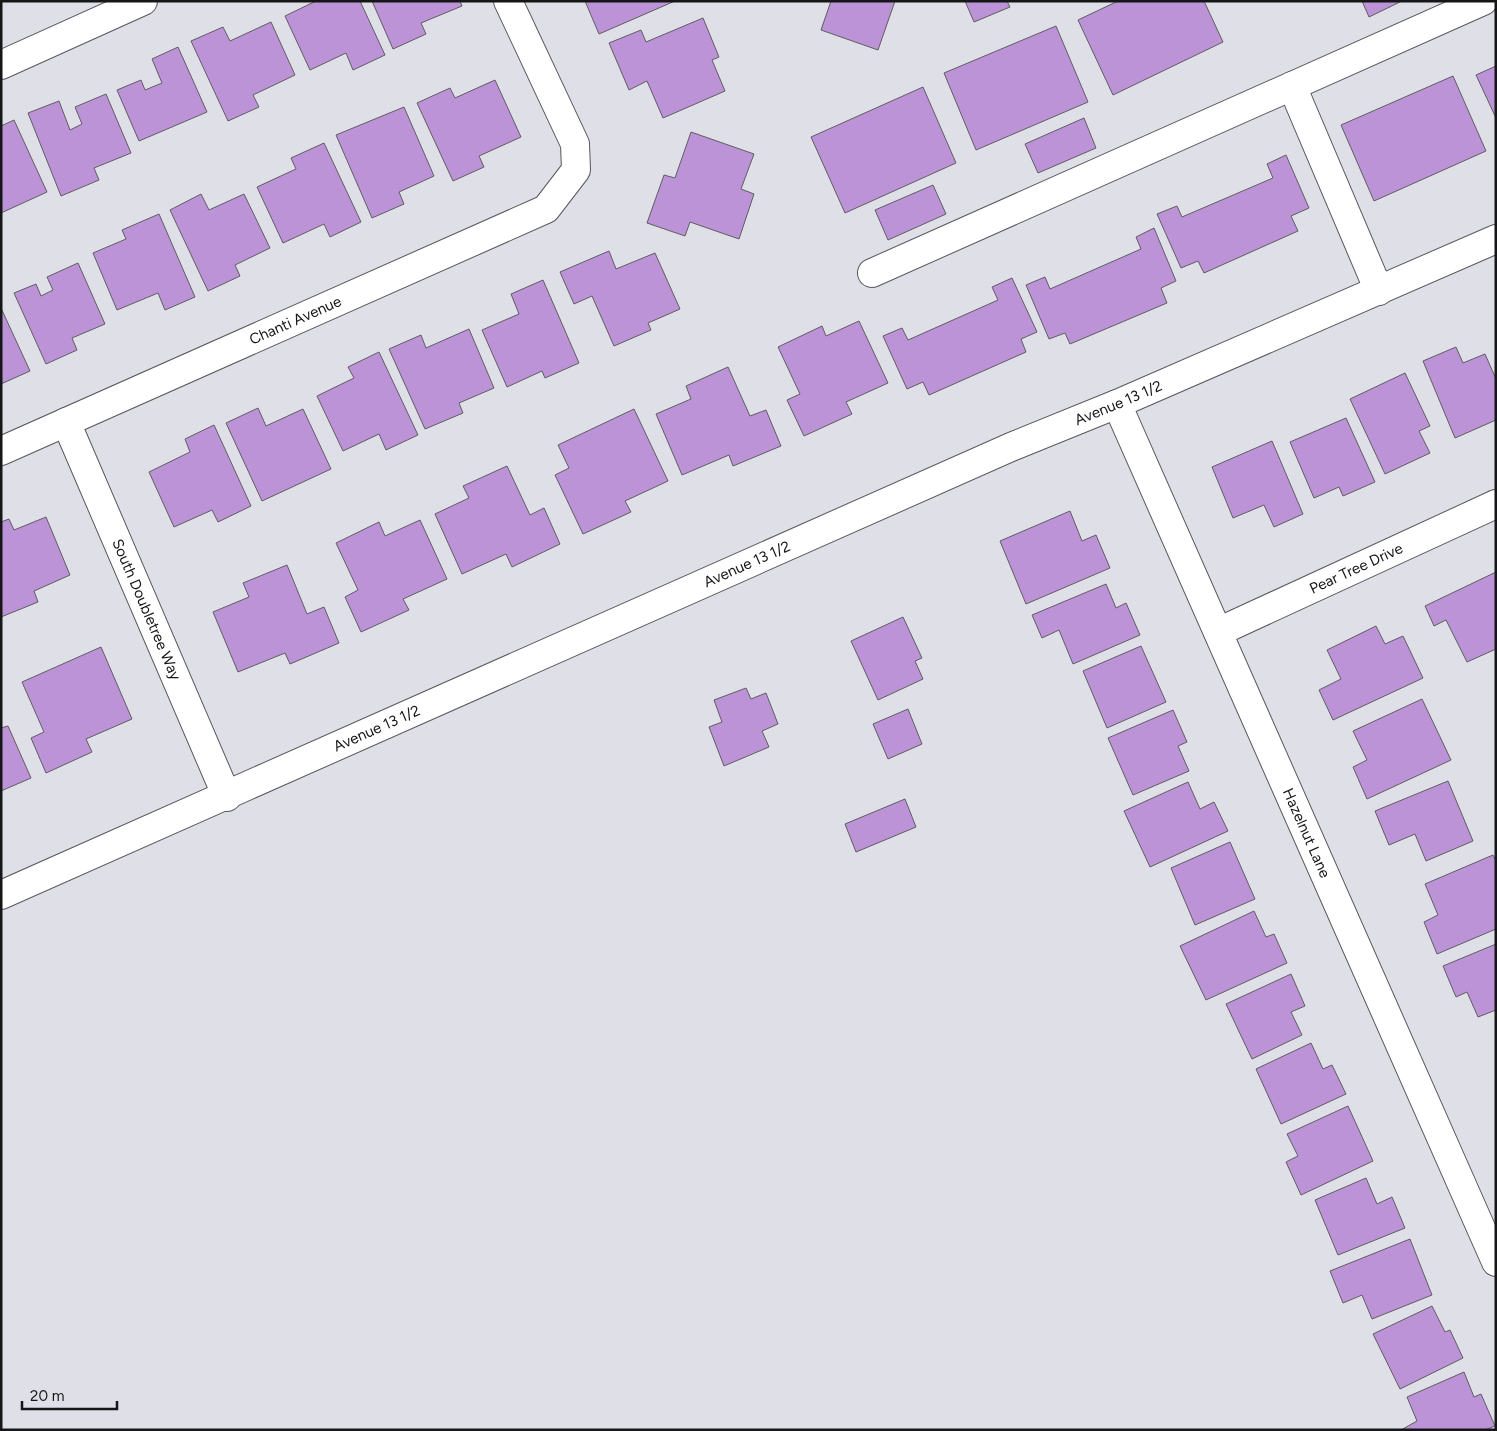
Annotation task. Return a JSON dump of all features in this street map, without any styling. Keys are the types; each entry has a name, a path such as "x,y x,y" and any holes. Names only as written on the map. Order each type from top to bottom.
{"street":[{"path":"1,65 144,1"},
{"name":"Chanti Avenue","path":"1,450 546,209 576,170 575,144 508,1"},
{"path":"872,273 1483,1"},
{"path":"1292,86 1379,291"},
{"name":"Avenue 13 1/2","path":"1,896 1002,451 1117,404 1496,239"},
{"name":"Hazelnut Lane","path":"1117,404 1496,1262"},
{"name":"South Doubletree Way","path":"66,422 227,797"},
{"name":"Pear Tree Drive","path":"1218,632 1496,504"}],"building":[{"path":"316,1 360,1 385,55 353,70 346,53 310,70 285,16"},
{"path":"372,1 460,1 462,6 421,23 426,34 393,49"},
{"path":"585,1 675,1 599,34"},
{"path":"831,1 895,1 878,50 821,30"},
{"path":"965,1 1007,1 1010,7 974,22"},
{"path":"1118,1 1204,1 1223,42 1113,95 1078,20"},
{"path":"1362,1 1402,1 1369,17"},
{"path":"703,18 719,57 712,60 725,91 663,118 647,81 629,90 609,43 641,30 646,42"},
{"path":"271,22 295,75 253,95 259,107 228,121 191,41 223,27 230,41"},
{"path":"1056,26 1088,102 976,150 944,73"},
{"path":"178,47 207,112 139,141 117,90 141,80 145,90 162,83 152,59"},
{"path":"1496,66 1496,118 1476,75"},
{"path":"1453,76 1486,151 1374,201 1341,125"},
{"path":"495,80 521,137 479,156 484,167 453,181 417,103 450,88 455,98"},
{"path":"923,87 956,163 845,213 811,137"},
{"path":"106,94 131,153 94,168 99,180 61,196 28,113 59,101 70,130 82,124 75,107"},
{"path":"404,107 434,176 399,192 404,204 372,218 336,135"},
{"path":"1084,118 1096,148 1038,173 1025,144"},
{"path":"14,120 47,192 1,213 1,126"},
{"path":"691,132 754,154 741,189 754,194 739,239 690,222 685,236 647,223 664,175 675,178"},
{"path":"324,143 361,222 330,237 324,224 283,243 257,187 296,169 291,158"},
{"path":"1286,155 1309,208 1291,216 1298,231 1204,273 1198,261 1181,268 1157,214 1177,206 1182,217 1273,178 1267,164"},
{"path":"933,185 946,214 888,240 875,210"},
{"path":"201,194 209,210 244,194 270,248 235,265 240,276 208,291 170,210"},
{"path":"159,214 195,297 165,310 158,293 117,310 93,253 126,239 122,230"},
{"path":"1154,228 1176,281 1161,288 1167,303 1070,344 1065,333 1049,339 1026,285 1045,277 1050,289 1141,249 1136,237"},
{"path":"609,251 616,269 655,253 680,309 648,323 651,330 614,346 592,296 574,304 560,272"},
{"path":"78,263 105,324 72,338 77,350 46,364 14,293 36,284 41,296 53,290 47,277"},
{"path":"1012,278 1037,332 1021,339 1026,352 929,395 923,382 907,389 883,336 902,328 908,340 998,300 992,287"},
{"path":"543,280 579,363 545,378 542,371 507,387 482,330 519,314 511,294"},
{"path":"1,308 30,371 1,384"},
{"path":"859,321 888,383 846,402 852,414 804,436 787,400 800,394 778,347 822,326 826,336"},
{"path":"469,329 494,388 459,403 463,413 425,429 389,349 421,335 426,348"},
{"path":"1456,347 1463,363 1485,354 1496,379 1496,420 1455,438 1423,361"},
{"path":"379,352 418,435 386,450 379,434 343,451 317,396 354,378 348,367"},
{"path":"728,367 750,416 766,410 781,446 733,466 729,455 682,475 656,414 691,399 686,386"},
{"path":"1405,373 1430,426 1419,431 1430,453 1385,474 1350,399"},
{"path":"258,408 266,426 303,409 331,469 262,501 226,423"},
{"path":"634,409 668,481 625,501 631,512 583,534 555,475 569,468 558,445"},
{"path":"1346,418 1375,482 1343,496 1339,487 1314,498 1290,442"},
{"path":"214,425 251,506 218,522 212,510 174,527 149,472 190,452 185,439"},
{"path":"1272,441 1303,514 1274,527 1264,505 1233,518 1212,467"},
{"path":"507,466 530,515 544,508 560,544 512,567 506,554 462,574 435,514 469,498 463,486"},
{"path":"1070,511 1082,541 1096,535 1110,568 1026,604 1000,541"},
{"path":"46,517 70,575 34,591 38,602 1,617 1,522 9,519 14,530"},
{"path":"420,520 447,579 403,599 409,610 361,632 345,597 358,590 336,543 379,522 385,536"},
{"path":"287,565 307,614 324,607 339,643 290,664 285,653 238,672 213,612 249,597 243,583"},
{"path":"1496,572 1496,649 1467,662 1446,620 1434,626 1425,606"},
{"path":"1106,584 1116,608 1126,603 1140,635 1073,664 1059,630 1042,638 1032,615"},
{"path":"903,617 922,658 915,661 923,679 878,700 851,641"},
{"path":"1376,626 1385,644 1403,636 1423,678 1333,720 1319,690 1341,679 1327,650"},
{"path":"1141,646 1166,702 1107,728 1083,671"},
{"path":"101,647 132,719 86,739 92,752 46,773 31,738 44,732 22,682"},
{"path":"746,688 751,699 766,693 778,724 762,731 769,747 724,766 709,727 722,722 714,700"},
{"path":"1422,699 1451,760 1367,799 1353,767 1367,760 1353,731"},
{"path":"908,709 922,744 888,759 873,724"},
{"path":"1173,710 1187,742 1178,746 1189,771 1133,795 1108,738"},
{"path":"8,726 31,778 1,791 1,728"},
{"path":"1448,781 1473,841 1426,861 1415,834 1389,845 1375,811"},
{"path":"1188,782 1200,809 1214,802 1228,831 1150,867 1124,811"},
{"path":"905,799 916,827 856,852 845,824"},
{"path":"1230,842 1255,899 1195,925 1171,868"},
{"path":"1493,855 1496,861 1496,929 1437,954 1424,922 1438,915 1425,884"},
{"path":"1254,911 1266,937 1274,934 1287,963 1206,1000 1180,946"},
{"path":"1496,944 1496,1010 1478,1017 1467,992 1456,997 1443,966"},
{"path":"1291,974 1305,1006 1291,1012 1302,1035 1252,1059 1226,1004"},
{"path":"1311,1043 1323,1069 1332,1065 1346,1094 1281,1124 1256,1069"},
{"path":"1348,1106 1373,1161 1301,1195 1286,1162 1298,1156 1287,1134"},
{"path":"1366,1178 1377,1204 1392,1197 1405,1228 1338,1255 1315,1200"},
{"path":"1410,1239 1432,1295 1372,1319 1362,1295 1343,1303 1330,1271"},
{"path":"1432,1306 1445,1332 1450,1330 1463,1358 1400,1389 1373,1334"},
{"path":"1464,1372 1474,1397 1481,1394 1495,1426 1485,1430 1401,1430 1417,1421 1407,1397"}]}
